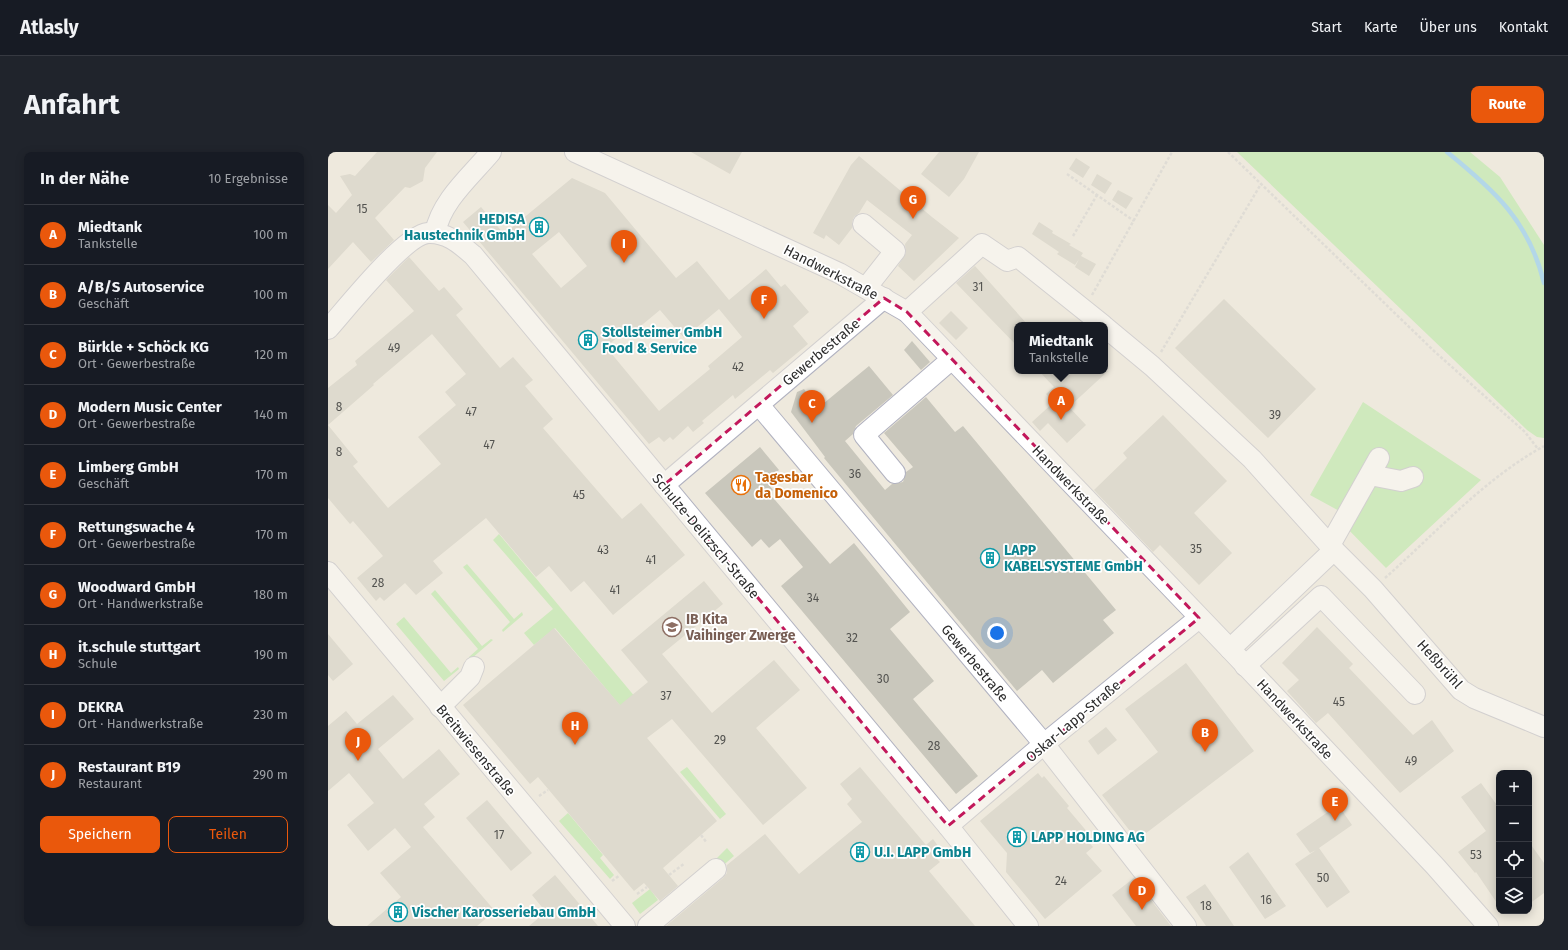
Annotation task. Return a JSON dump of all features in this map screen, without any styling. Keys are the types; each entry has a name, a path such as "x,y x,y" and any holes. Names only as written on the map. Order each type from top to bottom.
{"street":[{"path":"328,329 387,263 407,244 422,234 435,233 444,208 491,152"},
{"name":"Handwerkstraße","path":"575,152 667,187 691,198 839,273 907,312 1198,618 1230,649 1435,866 1488,926"},
{"path":"863,224 894,251 866,288"},
{"name":"Schulze-Delitzsch-Straße","path":"435,233 452,238 473,255 948,826 1028,926"},
{"name":"Heßbrühl","path":"907,312 982,244 1006,261 1018,257 1099,322"},
{"name":"Gewerbestraße","path":"664,485 884,298"},
{"name":"Heßbrühl","path":"1108,329 1152,366 1252,459 1332,548 1373,589 1461,690 1474,698 1544,727"},
{"path":"895,473 864,435 952,359"},
{"name":"Gewerbestraße","path":"759,405 1044,744 1186,926"},
{"path":"1230,649 1304,578 1332,548 1379,458"},
{"path":"1370,475 1401,481 1413,477"},
{"name":"Breitwiesenstraße","path":"328,572 436,703 625,926"},
{"path":"1304,578 1415,694"},
{"path":"1245,666 1321,596"},
{"name":"Oskar-Lapp-Straße","path":"948,826 1044,744 1198,618"},
{"path":"648,926 716,869"}],"path":[{"path":"1084,309 1172,152"},
{"path":"1228,152 1434,351 1525,432 1538,449"},
{"path":"1067,174 1134,221"},
{"path":"1152,366 1261,184"},
{"path":"1073,236 1097,195"},
{"path":"1373,589 1480,492 1512,466 1544,446"},
{"path":"539,796 548,790"},
{"path":"700,835 707,843"},
{"path":"669,875 686,863"},
{"path":"612,881 620,874"},
{"path":"637,894 647,887"}],"highlighted area":[{"path":"884,298 907,312 1199,618 948,826 664,485"}],"green space":[{"path":"1237,152 1470,152 1500,177 1544,245 1544,438 1537,437 1527,430"},
{"path":"1363,402 1481,480 1386,568 1339,520 1343,513 1310,495"},
{"path":"499,534 641,704 628,715 555,628 534,645 524,633 553,609 493,540"},
{"path":"467,564 514,619 522,612 523,615 503,632 502,630 510,622 463,567"},
{"path":"435,590 482,646 491,639 493,640 471,659 469,657 478,649 431,594"},
{"path":"404,617 451,673 458,667 459,669 444,681 396,624"},
{"path":"687,767 726,814 720,819 680,772"},
{"path":"568,813 603,855 600,858 614,875 610,879 559,821"},
{"path":"727,848 734,856 720,868 714,861"},
{"path":"650,889 658,900 640,914 632,903"}],"building":[{"path":"377,152 437,152 425,168 423,181 410,188 405,187 375,218 394,240 371,262 353,242 328,269 328,205 336,213 352,195 340,176 350,174 355,176"},
{"path":"691,152 742,152 730,174"},
{"path":"939,152 979,152 964,179 949,197 921,174"},
{"path":"859,156 959,238 914,281 898,266 906,253 905,244 912,235 867,200 859,213 854,217 852,228 839,245 826,235 824,239 813,233 851,165"},
{"path":"1076,158 1090,167 1083,178 1069,169"},
{"path":"1097,174 1112,183 1105,194 1091,185"},
{"path":"572,178 605,193 676,278 697,261 729,300 766,269 781,287 785,284 809,312 793,326 808,344 773,373 770,370 735,399 733,395 702,421 704,423 693,432 688,426 673,440 670,437 664,442 659,437 649,444 463,222 481,207 504,234","holes":["559,232 587,266 561,288 532,254","719,309 742,337 708,366 710,369 659,411 606,347 627,329 631,334 660,310 684,338"]},
{"path":"1118,190 1133,198 1126,209 1112,200"},
{"path":"1039,222 1053,231 1052,233 1071,244 1069,245 1083,253 1081,256 1096,264 1089,276 1075,267 1079,259 1075,265 1057,254 1059,252 1032,234"},
{"path":"409,257 439,291 444,287 463,309 456,315 500,368 513,357 533,380 525,386 553,419 543,428 622,519 641,503 685,555 613,615 584,581 571,592 549,566 536,577 486,518 433,561 443,573 416,595 405,583 384,601 380,597 376,601 357,578 383,556 353,521 350,524 328,498 328,425 328,388 357,365 355,361 414,311 386,280","holes":["432,334 466,374 445,392 456,405 418,437 441,464 388,508 353,466 358,462 328,425 374,385 373,384"]},
{"path":"975,266 1025,322 1014,322 1014,343 956,283"},
{"path":"1224,299 1316,389 1268,438 1175,348"},
{"path":"951,311 968,328 956,340 939,323"},
{"path":"912,341 930,362 921,370 904,350"},
{"name":"LAPP KABELSYSTEME GmbH","path":"869,366 893,395 856,426 853,434 845,441 885,490 892,484 903,482 906,472 913,467 884,433 926,397 955,432 963,426 1116,610 1103,620 1114,633 1053,683 1042,670 1017,691 824,458 825,457 791,412 797,392 804,389 818,408"},
{"path":"1042,374 1105,374 1069,407 1086,425 1067,443 1048,423 1040,431 1032,422 1054,402 1046,394 1054,387"},
{"path":"1163,415 1227,481 1194,513 1232,553 1199,585 1160,545 1153,552 1094,490 1127,458 1123,453"},
{"path":"760,447 779,470 766,481 773,490 769,493 830,564 854,543 910,612 890,629 934,681 913,699 978,776 956,794 781,586 803,567 780,539 769,548 761,539 752,547 705,493"},
{"path":"704,581 723,604 662,654 712,713 774,660 800,690 756,728 807,788 763,825 672,719 647,738 717,821 663,868 678,886 660,901 644,883 634,891 538,777 530,784 463,705 554,628 620,705 648,682 621,650"},
{"path":"1317,627 1353,664 1349,668 1413,735 1432,720 1454,751 1400,793 1328,713 1316,723 1287,691 1299,680 1282,663"},
{"path":"328,634 353,664 333,681 328,675"},
{"path":"1186,663 1254,751 1137,840 1102,795 1158,752 1125,709"},
{"path":"393,695 414,719 378,749 403,779 439,749 460,774 424,804 435,817 423,827 495,911 477,926 367,926 401,897 380,873 411,847 395,828 368,851 347,825 374,803 349,773 328,791 328,726 346,711 357,724"},
{"path":"1106,727 1117,740 1098,755 1088,741"},
{"name":"U.I. LAPP GmbH","path":"860,767 926,845 933,839 941,850 934,856 940,862 929,871 975,926 666,926 723,878 727,873 727,865 765,834 799,874 862,822 847,804 852,799 840,784"},
{"path":"1038,773 1042,778 1044,776 1069,806 1067,808 1089,834 1084,837 1093,847 1086,853 1102,871 1045,919 1006,872 1007,853 980,821"},
{"path":"1481,783 1496,804 1496,902 1476,872 1475,873 1458,852 1486,831 1461,797"},
{"path":"487,800 532,853 511,871 466,818"},
{"path":"1338,805 1352,825 1319,848 1350,892 1327,908 1295,864 1316,850 1310,853 1296,834"},
{"path":"1532,846 1544,863 1544,893 1532,902"},
{"path":"1248,852 1286,906 1265,919 1229,867"},
{"path":"555,875 598,926 529,926 546,912 532,895"},
{"path":"1134,878 1171,926 1136,926 1112,895"},
{"path":"1205,884 1234,926 1206,926 1186,897"}],"waterway":[{"path":"1447,152 1480,180 1508,208 1529,242 1544,283"}],"place":[{"name":"Woodward GmbH","path":"913,219"},
{"name":"HEDISA Haustechnik GmbH","path":"539,227"},
{"name":"DEKRA","path":"624,263"},
{"name":"Rettungswache 4","path":"764,319"},
{"name":"Stollsteimer GmbH Food & Service","path":"588,340"},
{"name":"Miedtank","path":"1061,420"},
{"name":"Bürkle + Schöck KG","path":"812,423"},
{"name":"Tagesbar da Domenico","path":"741,485"},
{"name":"LAPP KABELSYSTEME GmbH","path":"990,558"},
{"name":"IB Kita Vaihinger Zwerge","path":"672,627"},
{"name":"it.schule stuttgart","path":"575,745"},
{"name":"A/B/S Autoservice","path":"1205,752"},
{"name":"Restaurant B19","path":"358,761"},
{"name":"Limberg GmbH","path":"1335,821"},
{"name":"LAPP HOLDING AG","path":"1017,837"},
{"name":"U.I. LAPP GmbH","path":"860,852"},
{"name":"Modern Music Center","path":"1142,910"},
{"name":"Vischer Karosseriebau GmbH","path":"398,912"}]}
